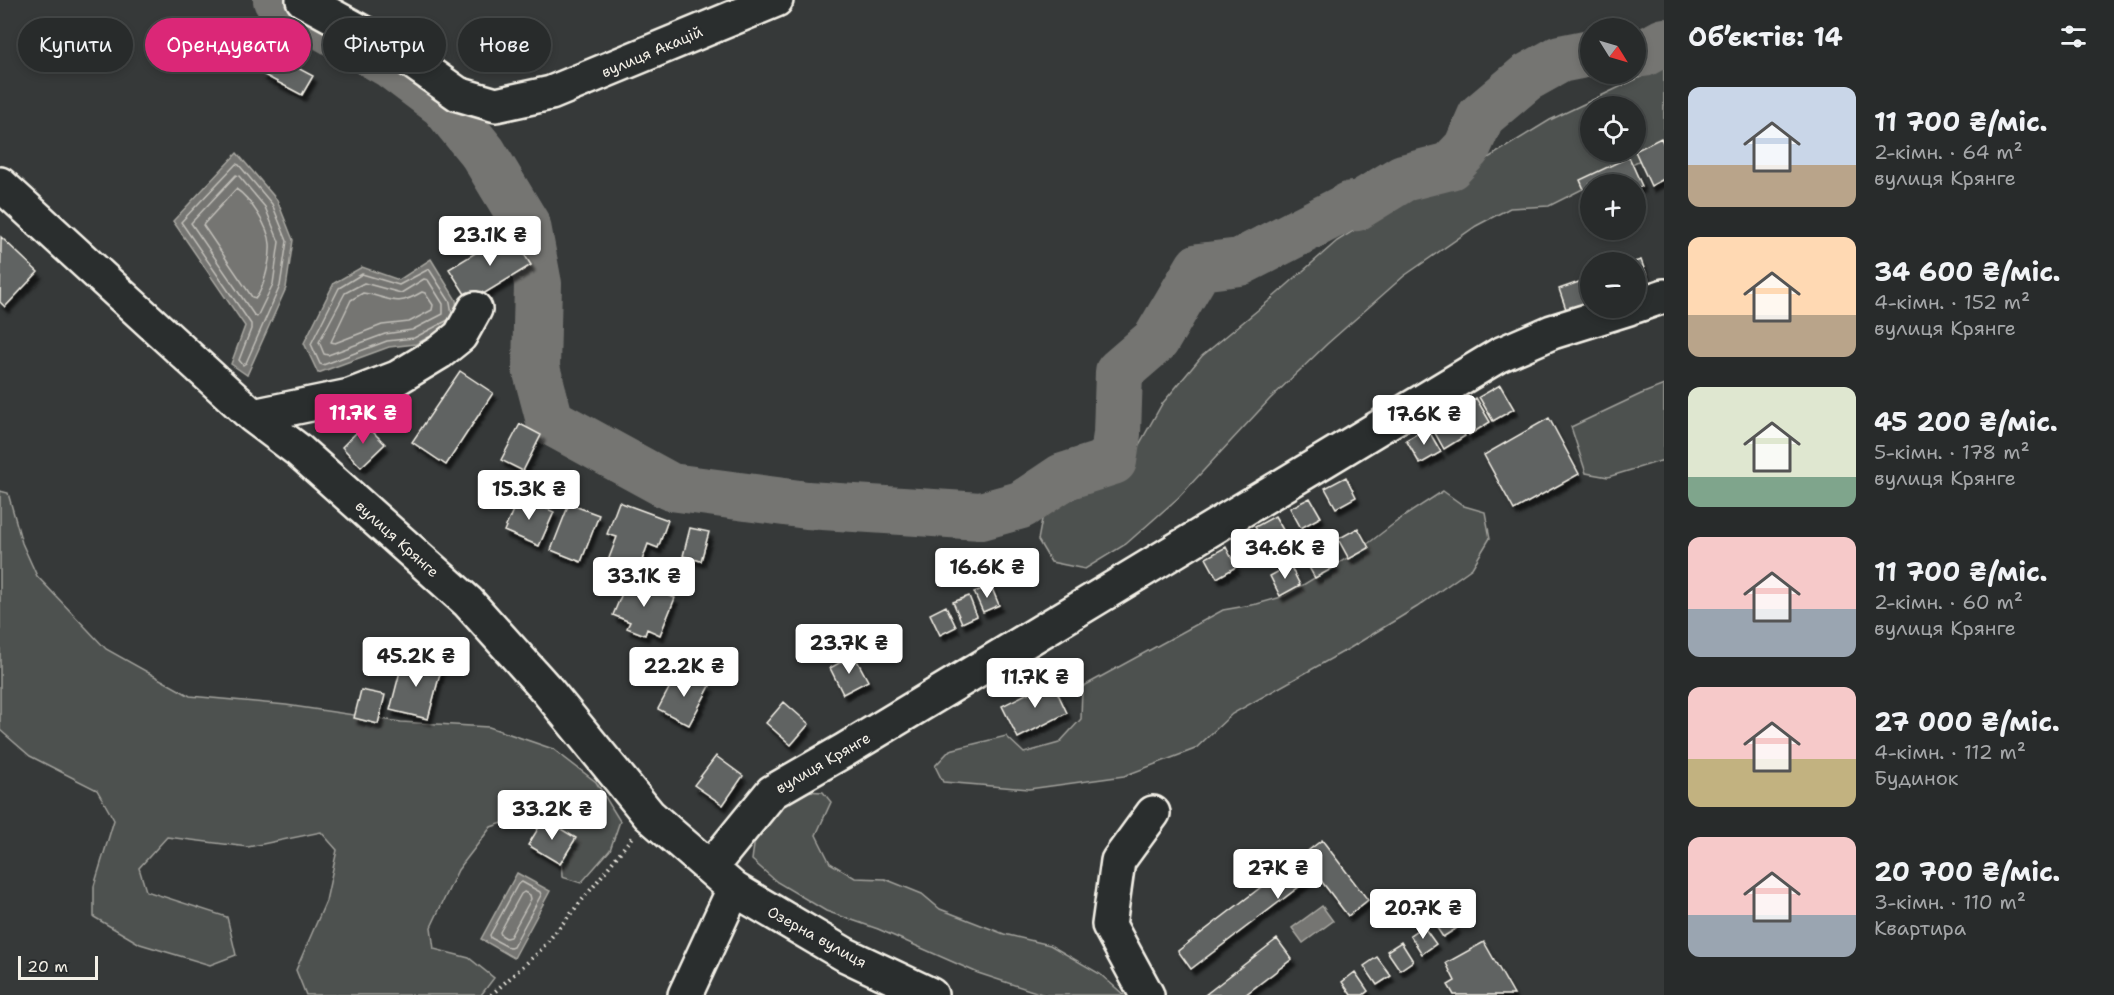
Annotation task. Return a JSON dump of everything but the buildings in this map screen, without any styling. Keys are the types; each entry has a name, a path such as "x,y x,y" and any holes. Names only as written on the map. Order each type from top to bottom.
{"street":[{"name":"вулиця Акацій","path":"303,0 400,53 458,94 496,105 551,93 776,0"},
{"name":"вулиця Крянге","path":"0,184 253,416 298,450 468,602 547,690 649,815 710,868 772,792 1499,355 1552,332 1597,318"},
{"path":"1646,302 1664,296"},
{"path":"253,416 350,396 397,378 440,352 460,336 475,309"},
{"path":"1147,995 1109,926 1118,861 1153,813"},
{"name":"Озерна вулиця","path":"710,868 734,889 846,956 931,995"},
{"path":"685,995 734,889"}],"path":[{"path":"491,995 539,951 649,815"}],"shaded area":[{"path":"1664,66 1664,148 1646,157 1646,96 1601,96 1626,84 1646,84 1646,75"},
{"path":"1580,106 1580,162 1636,162 1612,174 1580,174 1580,190 1549,206 1510,208 1476,226 1404,276 1327,344 1270,399 1178,498 1126,544 1085,569 1051,562 1038,540 1043,514 1087,491 1135,452 1162,404 1202,356 1337,241 1415,192 1475,166 1550,120"},
{"path":"1664,385 1664,460 1608,477 1586,473 1571,427"},
{"path":"0,491 8,493 22,543 37,576 106,649 190,696 286,705 401,722 489,727 553,749 596,782 620,821 610,850 581,883 562,877 561,847 534,812 491,827 458,870 431,927 434,949 469,958 494,978 481,995 306,995 296,970 326,901 337,850 321,832 248,847 167,837 139,868 146,891 227,917 236,955 210,965 140,944 94,917 94,886 114,820 97,790 30,756 0,730"},
{"path":"1443,491 1464,506 1485,512 1490,538 1472,568 1417,607 1350,648 1232,714 1195,749 1124,776 1029,789 943,782 935,766 950,750 1006,736 1024,753 1059,743 1081,719 1082,687 1223,610 1285,596 1357,552 1400,519"},
{"path":"802,791 823,792 831,802 816,835 830,863 855,878 885,879 922,894 940,909 1004,934 1050,945 1100,974 1124,995 1045,995 978,973 878,929 826,911 777,882 752,860 756,831 774,806"}],"water":[{"path":"237,153 277,200 293,240 286,288 247,375 231,364 245,326 173,221"},
{"path":"431,259 456,300 458,321 416,344 389,347 318,373 304,343 334,283 362,267 399,280"},
{"path":"517,873 550,891 514,958 481,939"},
{"path":"1322,906 1333,921 1303,943 1292,928"}],"waterway":[{"path":"277,0 390,64 443,104 483,153 527,226 538,284 536,368 550,421 671,487 807,505 981,516 1021,505 1063,477 1113,461 1117,434 1119,372 1156,340 1199,267 1240,262 1351,205 1356,207 1403,178 1450,166 1467,148 1481,116 1526,78 1560,59 1580,55"},
{"path":"1646,52 1664,42"}]}
